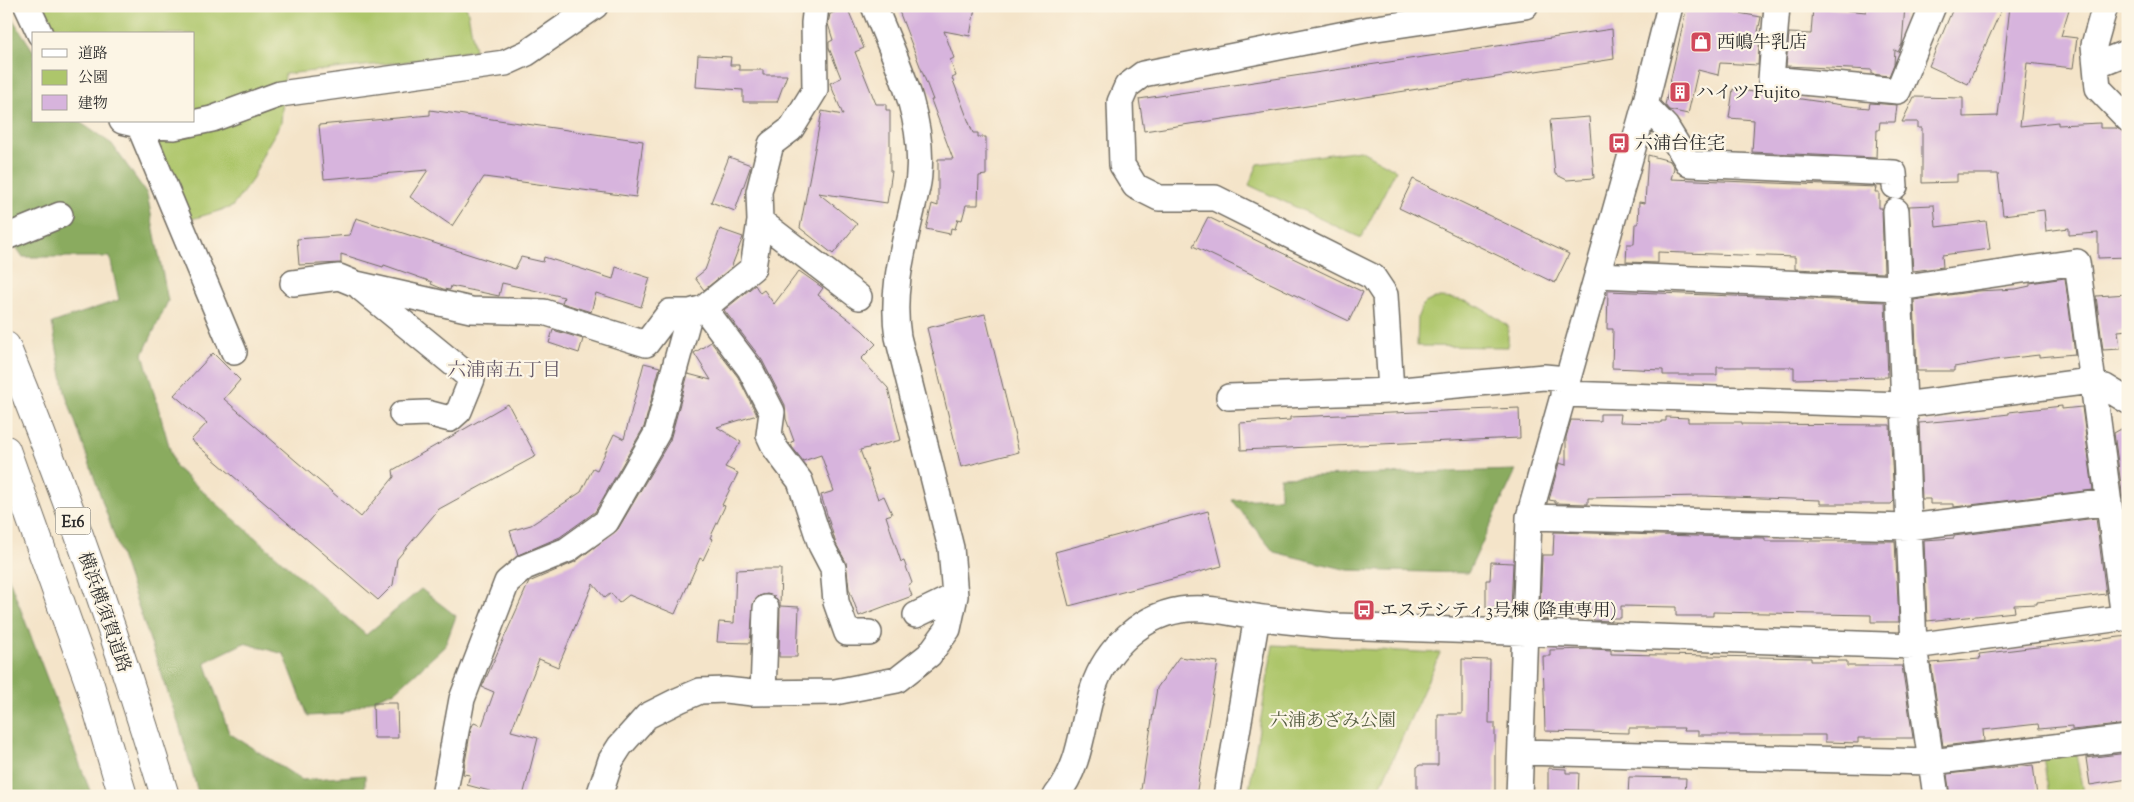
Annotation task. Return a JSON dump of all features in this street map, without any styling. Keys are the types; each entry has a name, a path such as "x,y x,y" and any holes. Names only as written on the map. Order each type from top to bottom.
{"highway":[{"name":"横浜横須賀道路","path":"6,346 62,491 135,698 165,796"},
{"name":"E16","path":"6,450 90,685 123,796"}],"street":[{"path":"27,6 39,32"},
{"path":"234,352 130,123 174,127 194,124 280,94 505,63 526,53 595,6"},
{"path":"293,283 339,277 356,284 471,310 544,312 646,344 670,312 697,310 753,268 760,221 760,192 771,144 791,129 815,90 814,23 816,6"},
{"path":"599,796 616,753 647,716 700,692 725,690 763,693 836,692 897,680 929,655 948,629 955,596 951,548 898,337 895,316 898,272 919,174 916,123 911,100 874,6"},
{"path":"1391,391 1385,295 1374,277 1214,198 1159,198 1135,186 1122,165 1120,102 1127,86 1143,74 1370,30 1525,6"},
{"path":"1519,796 1529,516 1645,105 1670,6"},
{"path":"1777,6 1771,79 1898,91 1933,6"},
{"path":"2106,6 2094,45 2098,88 2128,119"},
{"path":"2096,64 2128,52"},
{"path":"1645,105 1666,127 1689,164 1894,173 1895,186"},
{"path":"1896,211 1914,646 1936,796"},
{"path":"6,237 60,215"},
{"path":"760,221 859,297"},
{"path":"1056,796 1074,767 1098,673 1123,640 1142,625 1159,616 1181,610 1211,610 1336,626 1914,646 2126,617 2077,262 1899,288 1597,275"},
{"path":"356,284 472,379 459,411 450,419 427,413 402,414"},
{"path":"697,310 750,369 772,412 769,435 775,448 800,481 821,545 833,568 836,602 847,633 868,633"},
{"path":"444,796 462,699 507,582 525,566 567,550 606,522 657,433 697,310"},
{"path":"1229,397 1391,391 1544,377 1565,386 1903,405 2083,382 2094,383 2128,401"},
{"path":"1529,516 1909,527 2109,502"},
{"path":"916,615 955,596"},
{"path":"763,693 766,608"},
{"path":"1226,796 1258,617"},
{"path":"1520,752 1931,762 2128,738"}],"green space":[{"path":"24,6 464,6 467,8 475,50 404,62 285,74 281,123 265,150 252,180 232,207 192,219 160,149 141,122 195,122 195,32 39,32"},
{"path":"6,9 32,49 32,122 79,122 112,144 147,194 168,301 143,354 175,467 366,635 421,589 456,616 445,646 397,690 340,714 308,716 284,654 244,643 205,662 229,733 302,780 365,775 365,796 199,796 180,728 65,392 52,323 119,300 110,257 23,257 6,232"},
{"path":"1360,150 1396,170 1361,238 1249,185 1258,164"},
{"path":"1435,298 1467,302 1490,313 1508,326 1508,347 1417,346 1418,316 1423,304"},
{"path":"1516,470 1468,573 1348,570 1274,552 1232,500 1280,498 1280,477"},
{"path":"6,571 92,796 6,796"},
{"name":"六浦あざみ公園","path":"1273,645 1440,653 1376,796 1248,796"},
{"path":"2076,753 2083,793 2049,796 2043,756"}],"building":[{"path":"897,6 972,6 975,8 970,36 944,31 954,58 950,60 956,76 952,78 973,133 978,133 978,137 986,137 986,175 979,176 978,205 966,205 962,220 958,219 955,229 951,228 950,234 926,229 932,204 938,206 938,159 953,159"},
{"path":"1687,6 1723,6 1722,10 1761,17 1758,32 1760,32 1758,65 1720,63 1718,75 1698,70 1688,114 1669,110 1665,105"},
{"path":"1866,6 1905,6 1902,44 1898,52 1895,50 1894,64 1889,76 1872,74 1872,70 1786,66 1789,33 1811,34 1813,7 1866,12"},
{"path":"1954,6 2003,6 1968,84 1929,66"},
{"path":"2010,6 2070,6 2061,36 2077,38 2073,68 2027,63 2020,126 2058,122 2058,125 2100,123 2100,128 2116,128 2128,133 2128,257 2098,258 2098,233 2069,235 2069,228 2046,231 2044,210 2003,215 1998,174 1957,174 1957,182 1922,183 1922,128 1918,128 1918,122 1902,122 1914,97 1963,98 1963,117 1998,116"},
{"path":"847,7 864,48 855,52 876,104 886,104 886,110 890,110 890,171 892,171 887,203 818,193 857,224 833,254 800,228 822,111 843,115 830,83 841,78 829,48 829,42 833,40 828,24 830,14"},
{"path":"1612,29 1614,59 1144,131 1139,99"},
{"path":"698,55 731,57 730,65 739,65 739,70 763,70 763,75 787,75 777,102 743,102 743,90 696,87"},
{"path":"1733,89 1869,108 1870,103 1897,105 1895,122 1880,122 1879,130 1877,130 1876,158 1752,152 1754,120 1729,118"},
{"path":"430,110 643,141 636,197 484,177 452,226 410,197 428,170 324,179 319,125 430,115"},
{"path":"1589,117 1594,178 1567,180 1555,174 1550,120"},
{"path":"1648,155 1670,161 1674,168 1671,179 1876,187 1875,192 1879,192 1879,208 1882,208 1884,273 1795,269 1795,257 1658,252 1658,263 1626,262 1627,244 1634,244 1635,224 1638,224 1639,202 1645,203"},
{"path":"729,157 751,165 735,211 711,202"},
{"path":"1413,179 1569,254 1555,283 1399,208"},
{"path":"1934,205 1936,227 1986,221 1990,249 1942,255 1943,267 1913,271 1909,206"},
{"path":"1208,217 1363,292 1349,321 1193,246"},
{"path":"356,218 515,269 521,257 543,262 544,257 613,279 616,267 650,278 641,307 596,293 591,312 562,303 564,297 502,283 499,296 451,286 450,290 443,289 431,284 432,282 384,265 383,267 341,254 341,263 299,265 297,239 350,235"},
{"path":"720,229 743,237 731,268 704,290 695,278 705,270"},
{"path":"799,271 823,288 818,295 862,330 876,344 861,359 888,388 901,440 860,450 878,499 884,496 892,514 886,516 901,562 904,561 912,583 908,585 912,596 859,616 849,589 846,562 836,544 821,495 834,491 821,455 803,461 792,447 791,442 794,441 786,419 785,405 762,360 724,310 755,285 760,293 764,290 774,304"},
{"path":"2065,278 2075,354 2039,357 2039,355 1995,360 1954,367 1954,371 1917,371 1914,300 1977,291 2016,289 2030,286 2030,283"},
{"path":"1608,291 1885,302 1888,377 1794,379 1794,367 1717,367 1717,375 1663,375 1663,370 1612,368 1613,329 1607,329"},
{"path":"2128,294 2128,330 2118,331 2120,349 2103,350 2096,296"},
{"path":"985,314 1019,452 961,467 927,328"},
{"path":"553,330 583,339 579,353 549,343"},
{"path":"711,342 738,377 757,415 717,427 741,442 725,467 738,473 722,505 725,506 710,538 713,539 703,560 700,558 675,614 629,595 619,603 611,593 605,598 593,584 558,667 539,659 511,731 538,738 523,796 508,796 467,785 470,775 463,774 471,728 474,723 482,726 494,692 482,687 529,582 575,562 618,529 670,440 688,374 711,380 694,353"},
{"path":"213,353 240,380 224,399 361,517 394,477 393,470 508,404 536,456 439,509 397,559 393,585 378,600 191,440 207,423 174,395"},
{"path":"644,363 660,367 644,427 595,512 560,537 518,555 510,531 531,525 581,492 593,468 597,470 614,434 624,439"},
{"path":"2062,406 2062,409 2082,407 2093,490 1954,507 1954,504 1930,504 1930,499 1922,499 1919,423 1967,419"},
{"path":"1519,408 1520,438 1241,450 1240,423 1290,420 1290,417"},
{"path":"1600,414 1621,414 1620,422 1661,423 1661,421 1666,421 1666,417 1688,418 1688,422 1742,422 1742,424 1890,425 1894,501 1891,504 1820,504 1820,500 1702,496 1588,498 1588,504 1555,503 1555,501 1549,500 1559,463 1566,465 1566,437 1571,420 1600,421"},
{"path":"2128,425 2128,537 2114,433"},
{"path":"1208,511 1222,566 1069,606 1055,552"},
{"path":"2096,518 2106,594 2037,602 2037,604 2014,605 2015,612 1927,621 1924,540 1954,538 1954,536"},
{"path":"1554,532 1765,538 1765,541 1895,541 1899,622 1871,622 1871,615 1713,612 1713,616 1676,616 1676,607 1621,606 1621,618 1611,618 1611,621 1593,620 1591,609 1540,608 1542,555 1553,555"},
{"path":"1491,562 1513,563 1511,608 1486,608 1486,580 1490,580"},
{"path":"781,569 780,606 799,607 797,657 779,657 780,608 774,596 767,594 759,596 754,601 750,643 717,642 719,622 734,623 736,570"},
{"path":"2128,636 2128,724 2072,730 2072,726 2039,729 2038,724 1983,730 1984,741 1943,746 1931,663 1980,659 1979,654"},
{"path":"1550,650 1611,650 1611,654 1811,658 1811,661 1847,661 1847,666 1902,666 1913,738 1858,738 1858,743 1825,742 1825,735 1698,735 1698,731 1683,731 1684,728 1629,728 1629,733 1545,731 1543,656 1550,656"},
{"path":"1179,657 1218,662 1196,796 1140,796 1157,688"},
{"path":"1462,659 1490,660 1489,723 1495,723 1495,796 1417,796 1417,767 1420,765 1438,765 1438,714 1462,714"},
{"path":"373,703 397,703 398,738 374,738"},
{"path":"2128,753 2128,779 2090,785 2086,758"},
{"path":"2033,765 2037,796 1950,796 1947,774"},
{"path":"1548,768 1566,769 1566,773 1579,773 1578,796 1548,796"},
{"path":"1629,777 1686,778 1685,796 1628,796"}],"place":[{"name":"西嶋牛乳店","path":"1701,42"},
{"name":"ハイツ Fujito","path":"1680,92"},
{"name":"六浦台住宅","path":"1619,143"},
{"name":"エステシティ3号棟 (降車専用)","path":"1364,610"}],"district":[{"name":"六浦南五丁目","path":"504,369"}]}
